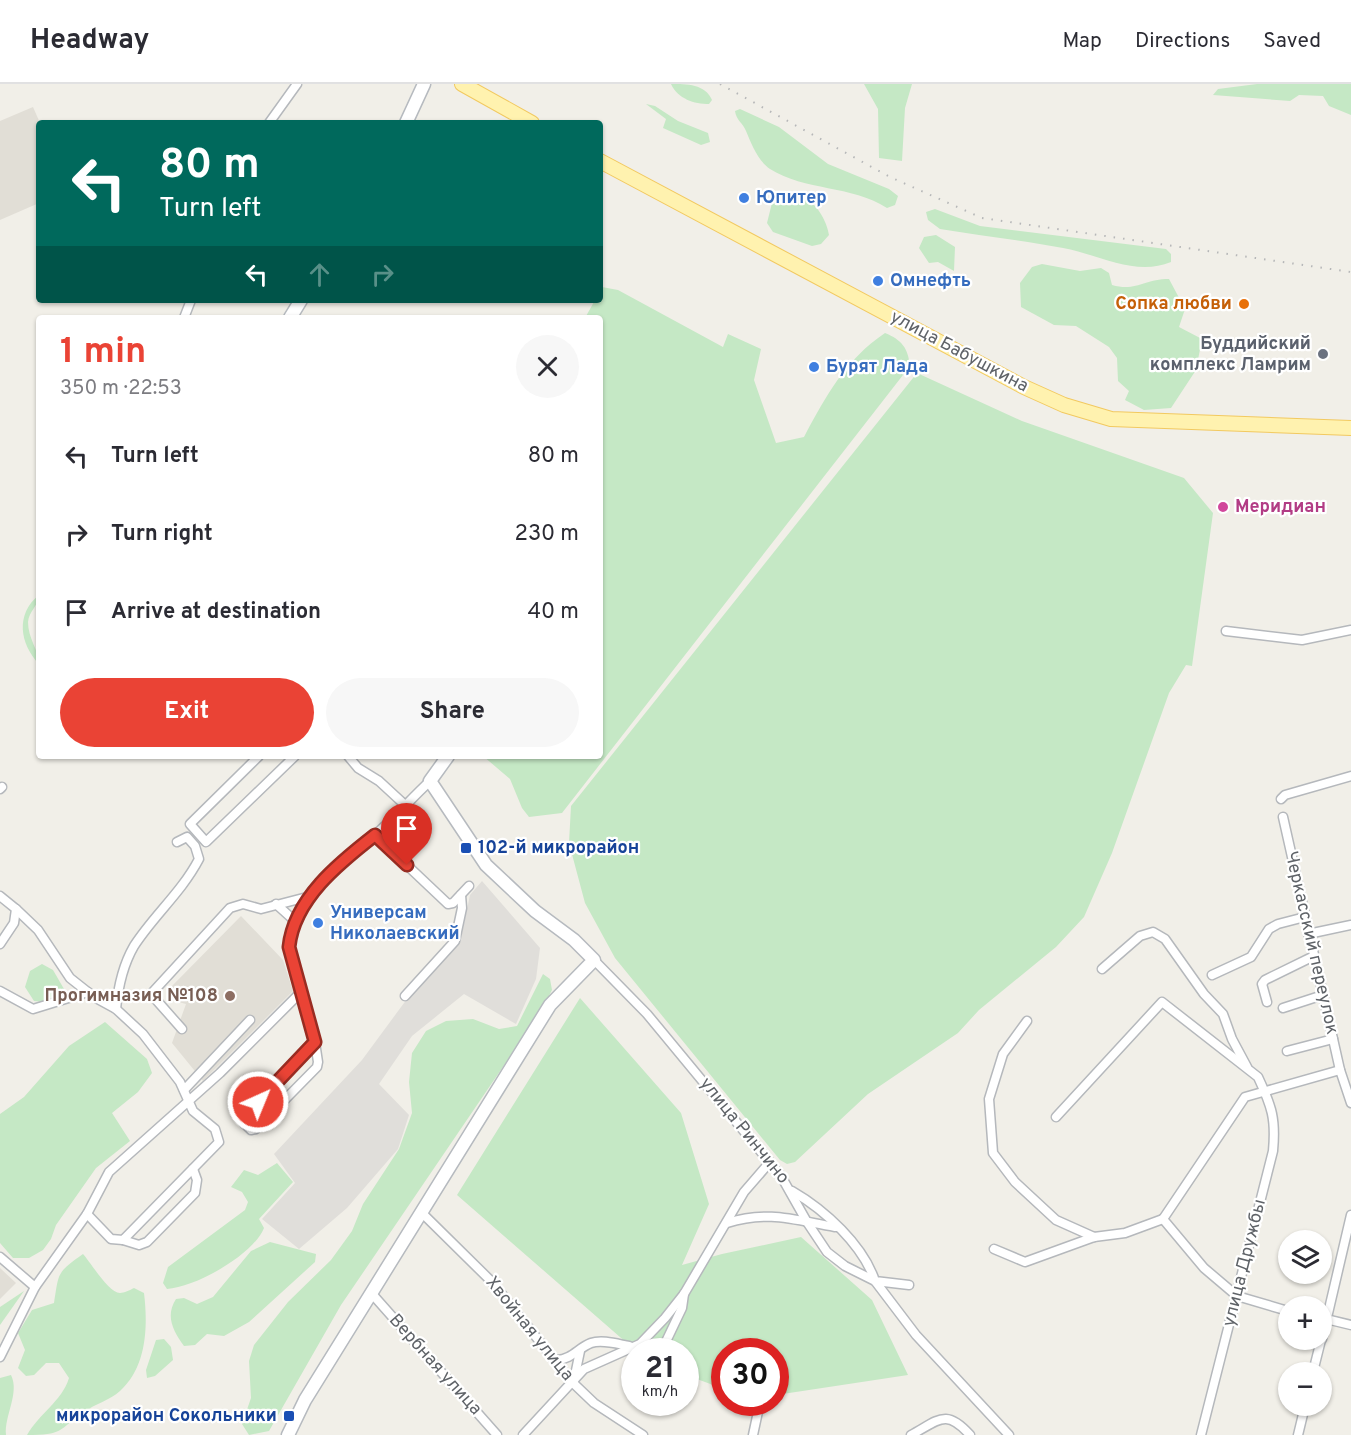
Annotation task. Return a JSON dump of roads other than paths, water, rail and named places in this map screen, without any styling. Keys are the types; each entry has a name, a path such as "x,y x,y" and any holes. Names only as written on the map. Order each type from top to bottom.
{"main road":[{"path":"462,84 527,120"},
{"name":"улица Бабушкина","path":"603,163 1024,387 1064,405 1111,419 1351,428"}],"street":[{"path":"271,120 297,84"},
{"path":"407,120 424,84"},
{"path":"1226,631 1302,640 1351,630"},
{"path":"256,759 190,824 206,842 292,759"},
{"path":"350,759 358,768 379,781 405,805"},
{"path":"315,1042 243,1117 244,1123 251,1130 256,1129 316,1067 318,1062 315,1042 289,947 296,922 311,896 348,856 375,835 430,781 446,759"},
{"path":"1281,799 1293,792 1351,776"},
{"name":"улица Ринчино","path":"430,781 486,865 528,905 574,940 647,1014 792,1191 807,1222 827,1252 845,1266 875,1281 916,1335 1009,1435"},
{"name":"Черкасский переулок","path":"1283,817 1340,1070 1351,1103"},
{"path":"375,835 448,904 453,903 469,886"},
{"path":"116,1009 118,991 134,946 187,883 199,859 195,846 187,837 177,842"},
{"path":"405,996 456,941 462,908 461,895"},
{"path":"0,896 38,930 70,978 116,1009 143,1034 184,1090 196,1115 216,1129 220,1139 123,1240"},
{"path":"182,1029 153,999 151,994 154,988 230,908 243,904 261,909 311,896"},
{"path":"276,904 296,922"},
{"path":"0,944 14,923 16,909"},
{"path":"1212,975 1251,957 1269,929 1278,924 1305,917"},
{"path":"1308,934 1351,925"},
{"path":"1102,969 1140,936 1153,932 1166,939 1204,994 1223,1014 1232,1039 1249,1070"},
{"path":"1267,1002 1262,984 1265,980 1314,956"},
{"path":"288,1435 305,1400 373,1295 550,1005 594,960"},
{"path":"0,991 33,1009 88,992"},
{"path":"0,1357 35,1287 87,1214 109,1172 190,1100 300,993"},
{"path":"1282,1008 1323,995"},
{"path":"1056,1117 1162,1002 1249,1070"},
{"path":"184,1090 250,1020"},
{"path":"1027,1021 1003,1054 989,1099 993,1152 1015,1182 1056,1220 1094,1237"},
{"path":"1287,1051 1333,1039"},
{"name":"улица Дружбы","path":"1201,1435 1273,1151 1275,1122 1258,1077 1249,1070"},
{"path":"994,1249 1025,1262 1094,1237 1125,1233 1163,1219 1245,1097 1340,1070"},
{"path":"645,1338 684,1294 744,1192 770,1162"},
{"path":"87,1214 111,1239 139,1245 147,1242 195,1193 197,1180 193,1169"},
{"path":"792,1191 817,1208 836,1227 869,1263 875,1281 909,1285"},
{"name":"Хвойная улица","path":"422,1213 493,1283 571,1379 594,1403 643,1435"},
{"path":"727,1223 769,1214 836,1227"},
{"path":"1332,1296 1347,1251 1351,1215"},
{"path":"1163,1219 1204,1269 1237,1296 1278,1308"},
{"path":"0,1257 35,1287"},
{"path":"668,1338 682,1308 684,1294"},
{"name":"Вербная улица","path":"373,1295 497,1435"},
{"path":"1332,1320 1351,1325"},
{"path":"557,1360 568,1359 597,1342 621,1346"},
{"path":"571,1379 580,1351"},
{"path":"522,1435 571,1379 584,1369 621,1354"},
{"path":"753,1435 757,1416"},
{"path":"1298,1435 1303,1416"},
{"path":"911,1435 941,1418 949,1417 959,1422 970,1435"}],"railway":[{"path":"720,84 890,177 982,218 1351,272"}],"place":[{"name":"Юпитер","path":"744,198"},
{"name":"Омнефть","path":"878,281"},
{"name":"Сопка любви","path":"1244,304"},
{"name":"Буддийский комплекс Ламрим","path":"1323,354"},
{"name":"Бурят Лада","path":"814,367"},
{"name":"Меридиан","path":"1223,507"},
{"name":"102-й микрорайон","path":"466,848"},
{"name":"Универсам Николаевский","path":"318,923"},
{"name":"Прогимназия №108","path":"230,996"},
{"name":"микрорайон Сокольники","path":"289,1416"}]}
